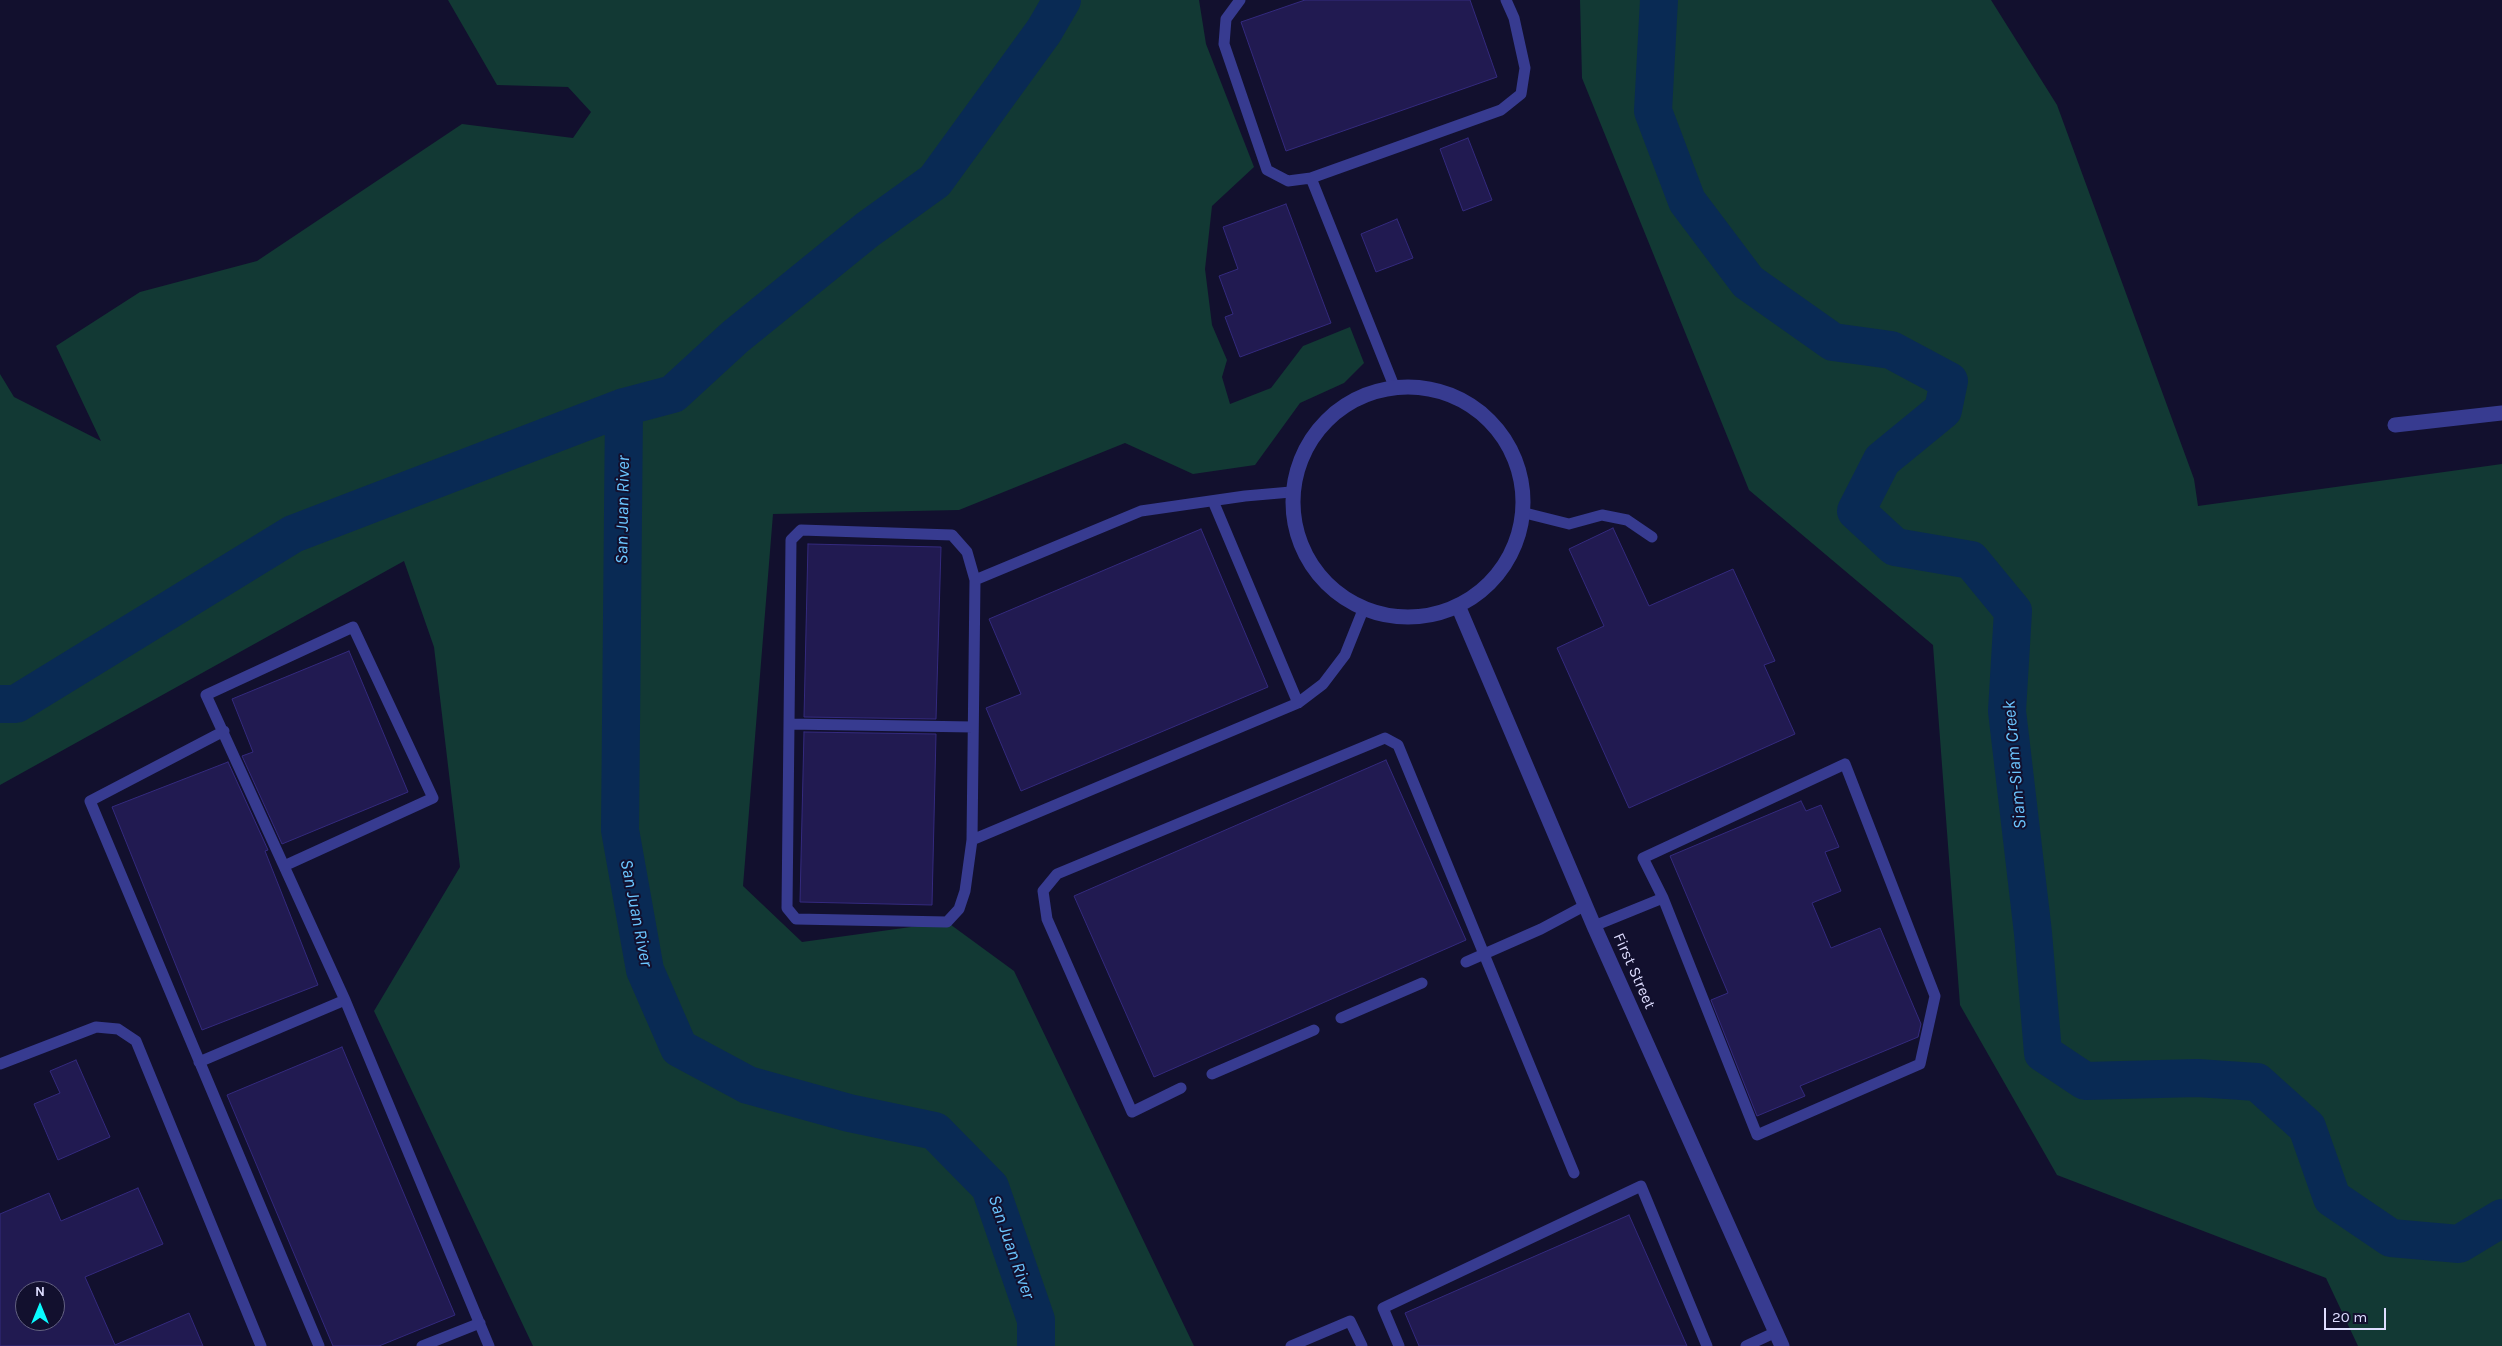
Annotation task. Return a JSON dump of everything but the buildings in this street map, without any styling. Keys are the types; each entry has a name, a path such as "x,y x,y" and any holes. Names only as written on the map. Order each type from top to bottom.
{"street":[{"path":"1394,386 1435,388 1474,405 1498,428 1504,434 1522,472 1525,513 1504,569 1459,608 1411,619 1363,610 1323,582 1297,540 1291,492 1307,442 1338,410 1344,404 1394,386"},
{"path":"2395,425 2502,413"},
{"name":"First Street","path":"1459,608 1594,926 1779,1339"}],"lane":[{"path":"1240,0 1226,19 1224,44 1267,170 1288,181 1312,178 1501,110 1520,94 1525,68 1514,18 1506,0"},
{"path":"1312,178 1394,386"},
{"path":"975,580 1141,511 1291,492"},
{"path":"1213,501 1298,704"},
{"path":"1525,513 1569,524 1602,515 1627,520 1652,537"},
{"path":"801,530 952,535 966,552 975,580 972,840 965,891 959,909 948,922 796,919 787,908 792,540 801,530"},
{"path":"972,840 1298,704 1323,684 1344,655 1363,610"},
{"path":"284,866 433,798 353,627 206,695 345,1000 489,1346"},
{"path":"790,724 973,727"},
{"path":"224,731 90,801 318,1346"},
{"path":"1181,1088 1132,1112 1047,920 1043,891 1057,874 1385,738 1398,745 1574,1173"},
{"path":"1845,764 1935,996 1920,1064 1757,1136 1662,898 1643,858 1845,764"},
{"path":"1594,926 1662,898"},
{"path":"1466,962 1541,929 1586,905"},
{"path":"1342,1018 1422,983"},
{"path":"199,1062 345,1000"},
{"path":"0,1064 96,1027 118,1029 136,1041 261,1346"},
{"path":"1212,1074 1314,1030"},
{"path":"1399,1346 1383,1308 1642,1186 1707,1346"},
{"path":"1291,1346 1350,1321 1362,1346"},
{"path":"422,1346 480,1322"},
{"path":"1746,1346 1779,1339"}],"green space":[{"path":"448,0 1199,0 1206,44 1254,167 1212,206 1205,269 1212,325 1227,360 1222,377 1230,404 1271,388 1303,346 1350,327 1364,363 1344,383 1300,403 1255,465 1193,474 1125,443 959,510 773,514 743,886 802,942 947,922 1014,971 1194,1346 533,1346 374,1011 460,867 434,647 404,561 0,785 0,374 14,397 101,441 56,346 140,292 257,261 462,124 573,138 591,112 568,87 497,85"},
{"path":"1580,0 1991,0 2057,105 2194,479 2198,506 2502,464 2502,1346 2358,1346 2326,1278 2057,1175 1960,1005 1933,645 1749,490 1582,78"}],"waterway":[{"path":"0,704 16,704 293,534 624,407 673,394 735,337 867,230 935,181 1044,31 1062,0"},
{"name":"Siam-Siam Creek","path":"1659,0 1653,111 1687,201 1748,282 1833,342 1891,350 1949,381 1943,410 1882,460 1856,511 1895,547 1971,560 2013,611 2007,711 2033,933 2043,1053 2085,1081 2197,1078 2257,1082 2307,1127 2332,1198 2391,1238 2459,1244 2502,1218"},
{"name":"San Juan River","path":"624,407 620,830 645,970 679,1048 748,1085 849,1113 935,1131 990,1187 1036,1320 1036,1346"}]}
